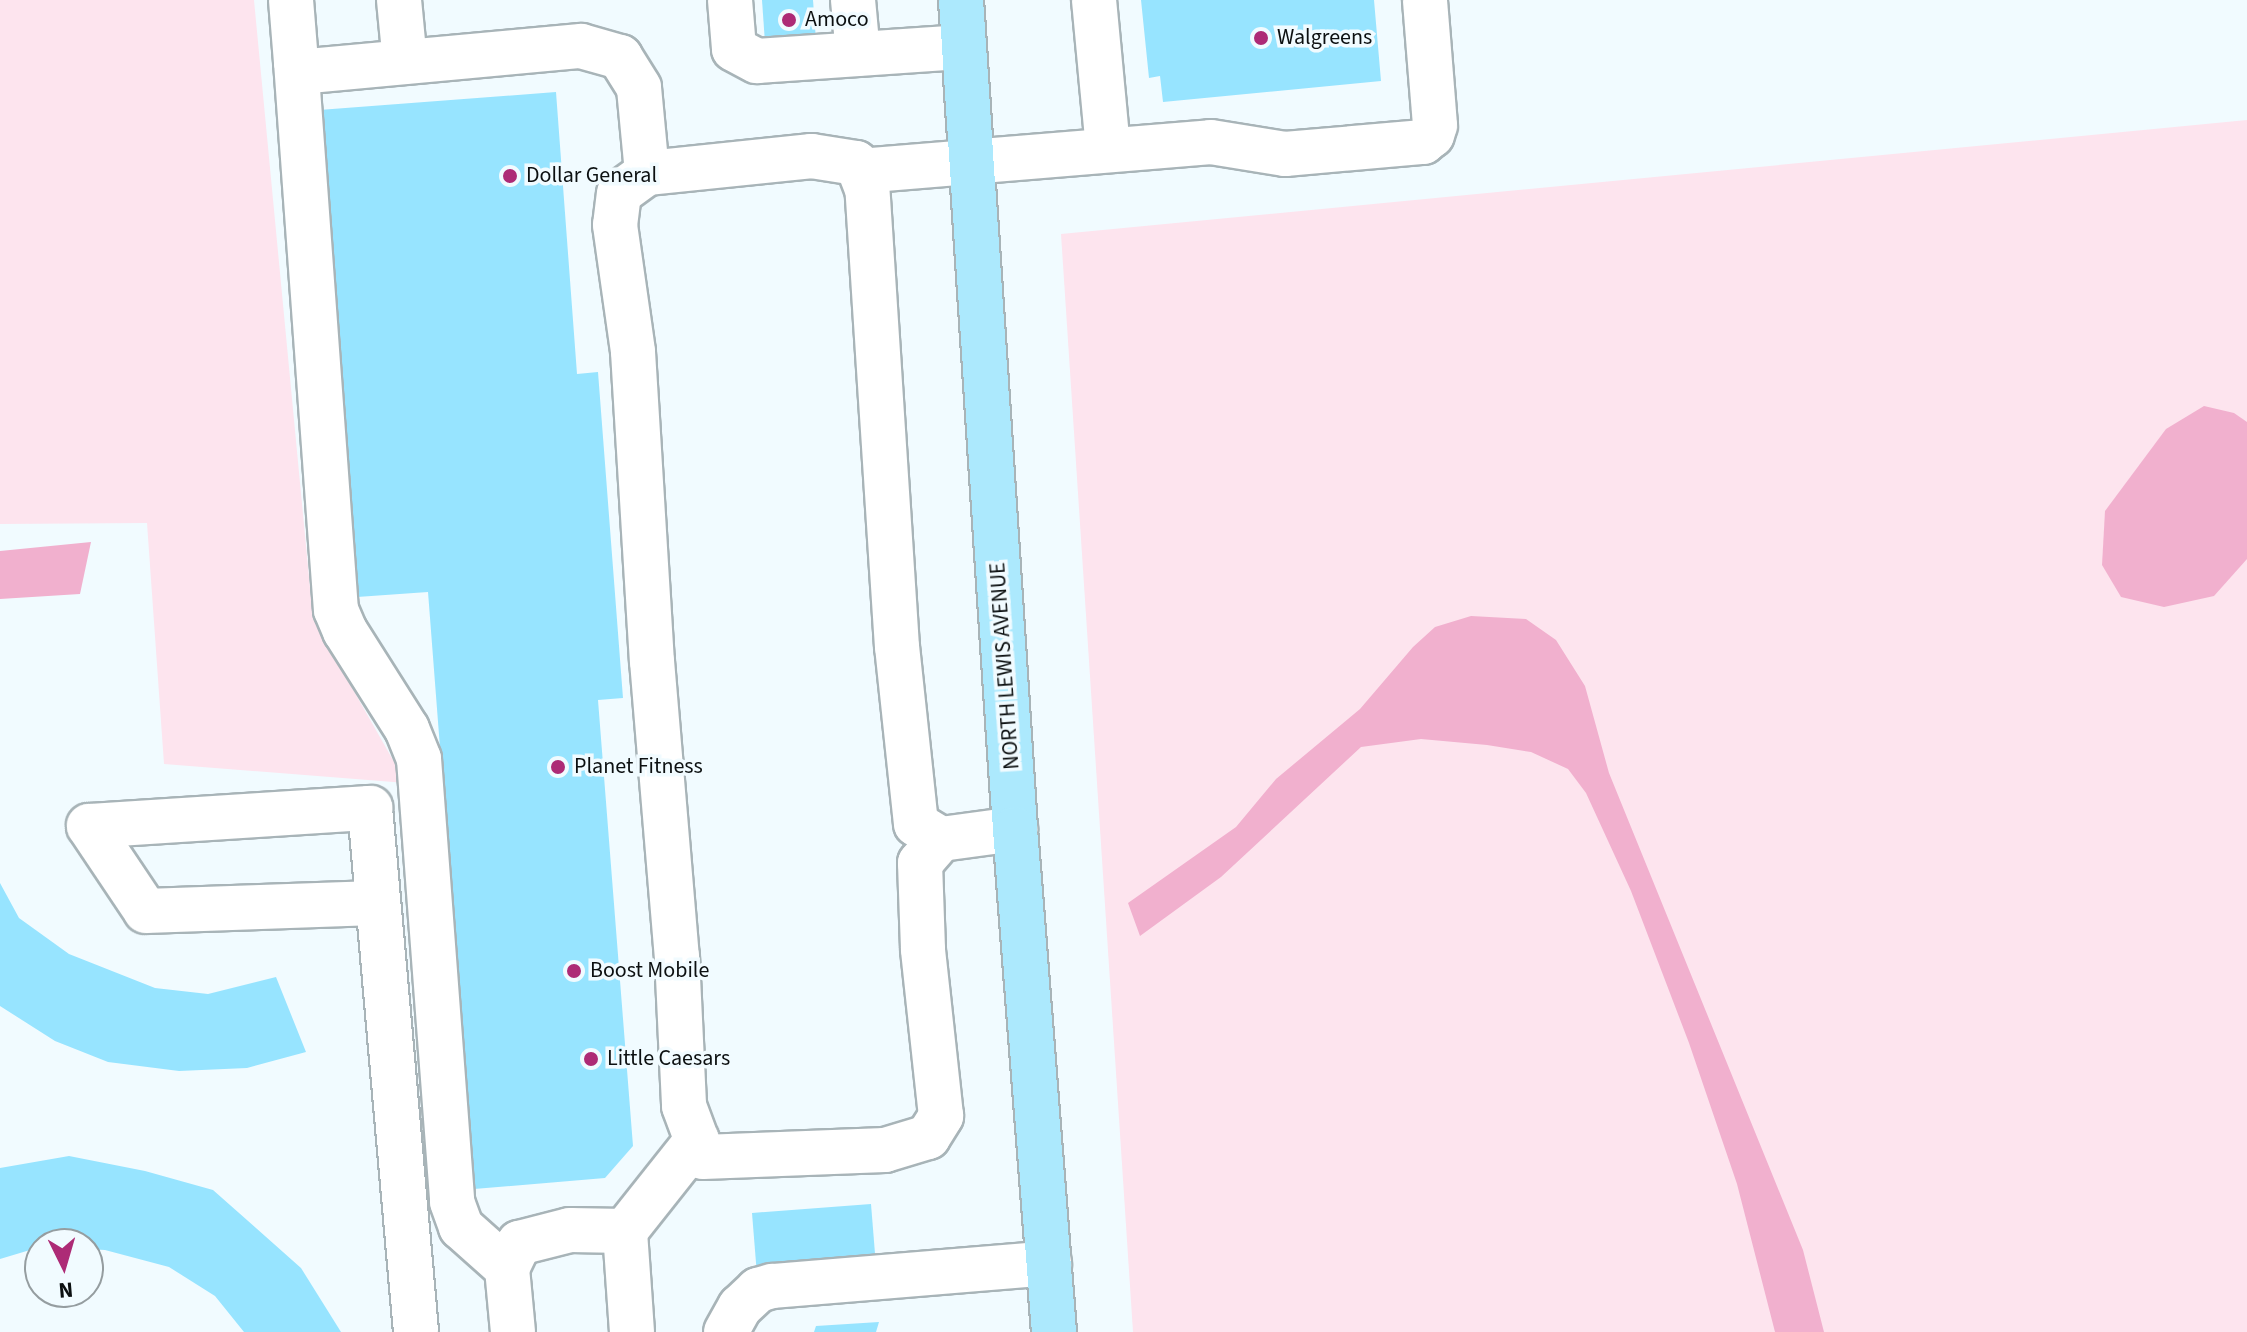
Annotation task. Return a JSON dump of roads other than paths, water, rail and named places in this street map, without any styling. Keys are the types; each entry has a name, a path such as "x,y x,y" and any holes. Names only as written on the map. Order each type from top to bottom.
{"main road":[{"name":"NORTH LEWIS AVENUE","path":"961,0 1015,829 1054,1332"}],"lane":[{"path":"291,0 336,610 345,631 407,729 419,759 452,1202 461,1227 507,1268"},
{"path":"399,0 405,62"},
{"path":"730,0 734,49 757,61 964,47"},
{"path":"853,0 858,54"},
{"path":"1094,0 1108,148"},
{"path":"860,171 972,159 1211,142 1285,154 1423,142 1432,135 1435,125 1425,0"},
{"path":"296,62 309,71 581,46 620,57 639,88 647,173"},
{"path":"700,1148 684,1106 677,956 652,661 633,352 615,225 619,193 647,173 812,156 856,163 867,189 897,647 916,824 941,839 1015,829"},
{"path":"375,903 146,911 89,826 370,808 375,903 416,1332"},
{"path":"632,1332 625,1231 700,1148 885,1150 928,1137 941,1116 923,949 920,863 941,839"},
{"path":"513,1332 507,1268 519,1243 570,1230 625,1231"},
{"path":"726,1332 740,1307 758,1290 772,1286 1049,1263"}],"place":[{"name":"Amoco","path":"789,20"},
{"name":"Walgreens","path":"1261,38"},
{"name":"Dollar General","path":"510,176"},
{"name":"Planet Fitness","path":"558,767"},
{"name":"Boost Mobile","path":"574,971"},
{"name":"Little Caesars","path":"591,1059"}]}
